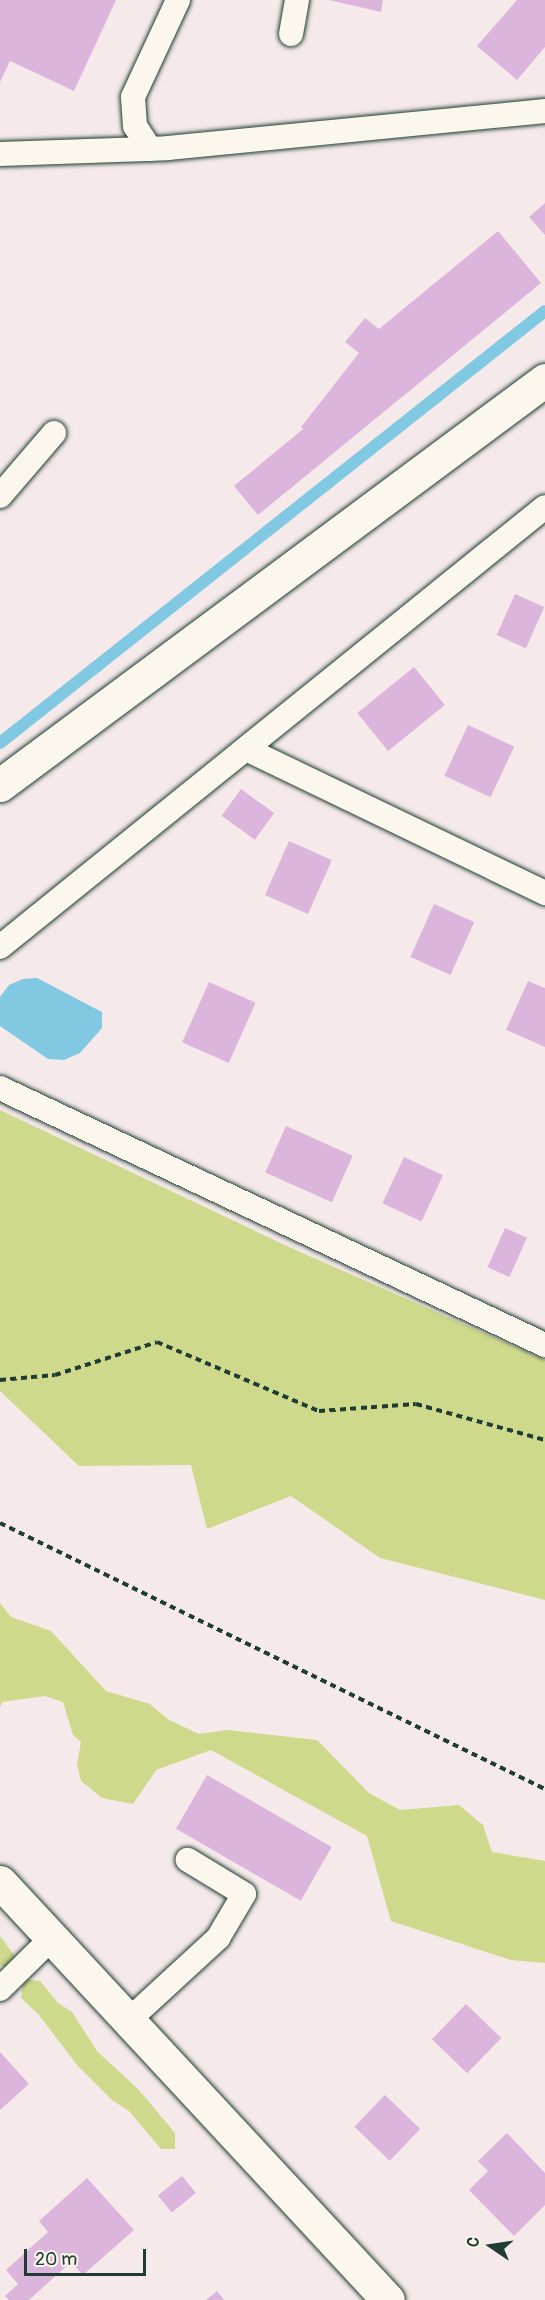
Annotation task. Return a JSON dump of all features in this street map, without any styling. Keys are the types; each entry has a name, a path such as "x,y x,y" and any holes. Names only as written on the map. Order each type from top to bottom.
{"street":[{"path":"0,785 545,380"},
{"path":"0,1882 54,1937 388,2300"}],"lane":[{"path":"150,149 135,126 133,97 178,0"},
{"path":"291,34 297,0"},
{"path":"0,154 150,149 545,111"},
{"path":"0,496 54,433"},
{"path":"0,947 248,750 545,507"},
{"path":"248,750 545,893"},
{"path":"0,1088 545,1345"},
{"path":"130,2019 218,1938 244,1894 188,1860"},
{"path":"0,1989 54,1937"}],"path":[{"path":"0,1380 55,1375 157,1342 319,1411 416,1404 527,1432 545,1440"},
{"path":"0,1523 545,1789"}],"green space":[{"path":"0,1110 289,1247 545,1360 545,1600 380,1558 291,1496 207,1529 191,1465 79,1466 0,1391"},
{"path":"0,1603 11,1617 51,1631 106,1691 150,1704 169,1720 199,1734 228,1730 317,1740 369,1793 400,1810 459,1805 483,1825 492,1852 545,1861 545,1963 511,1960 391,1921 367,1836 211,1750 156,1770 133,1804 102,1798 81,1781 77,1764 81,1742 73,1735 63,1702 45,1696 2,1702 0,1708"},
{"path":"0,1936 15,1956 6,1967 0,1965"},
{"path":"23,1979 40,1981 58,2003 72,2012 97,2051 139,2090 175,2133 175,2149 161,2149 129,2111 112,2100 77,2065 39,2015 21,1998"}],"water":[{"path":"37,978 102,1012 102,1028 80,1053 64,1060 48,1059 0,1026 0,997 9,985 23,979"}],"building":[{"path":"0,0 116,0 74,91 10,61 0,82"},
{"path":"329,0 383,0 381,12"},
{"path":"517,0 545,0 545,47 517,80 477,46"},
{"path":"545,203 545,235 529,217"},
{"path":"498,231 541,283 258,515 234,486 303,429 301,427 359,353 345,342 365,318 379,329"},
{"path":"515,594 544,607 526,648 497,635"},
{"path":"414,667 445,705 388,751 357,713"},
{"path":"468,725 514,747 491,797 444,776"},
{"path":"241,789 274,813 255,840 222,816"},
{"path":"289,841 332,860 308,914 265,895"},
{"path":"434,904 474,922 451,975 410,957"},
{"path":"528,981 545,988 545,1047 506,1030"},
{"path":"209,982 256,1003 229,1063 182,1042"},
{"path":"286,1126 353,1156 332,1202 265,1173"},
{"path":"404,1157 443,1175 421,1221 382,1203"},
{"path":"505,1228 527,1238 509,1277 488,1267"},
{"path":"207,1775 332,1847 301,1901 176,1829"},
{"path":"466,2004 501,2038 467,2073 432,2039"},
{"path":"0,2052 29,2084 0,2110"},
{"path":"385,2095 420,2129 390,2161 354,2127"},
{"path":"507,2133 545,2173 545,2205 514,2236 469,2190 488,2171 478,2161"},
{"path":"182,2176 196,2193 172,2213 158,2196"},
{"path":"87,2178 134,2230 83,2275 71,2262 29,2300 9,2300 5,2296 18,2284 6,2270 48,2232 39,2221"},
{"path":"217,2291 224,2300 206,2300"}],"waterway":[{"path":"0,743 545,311"}]}
